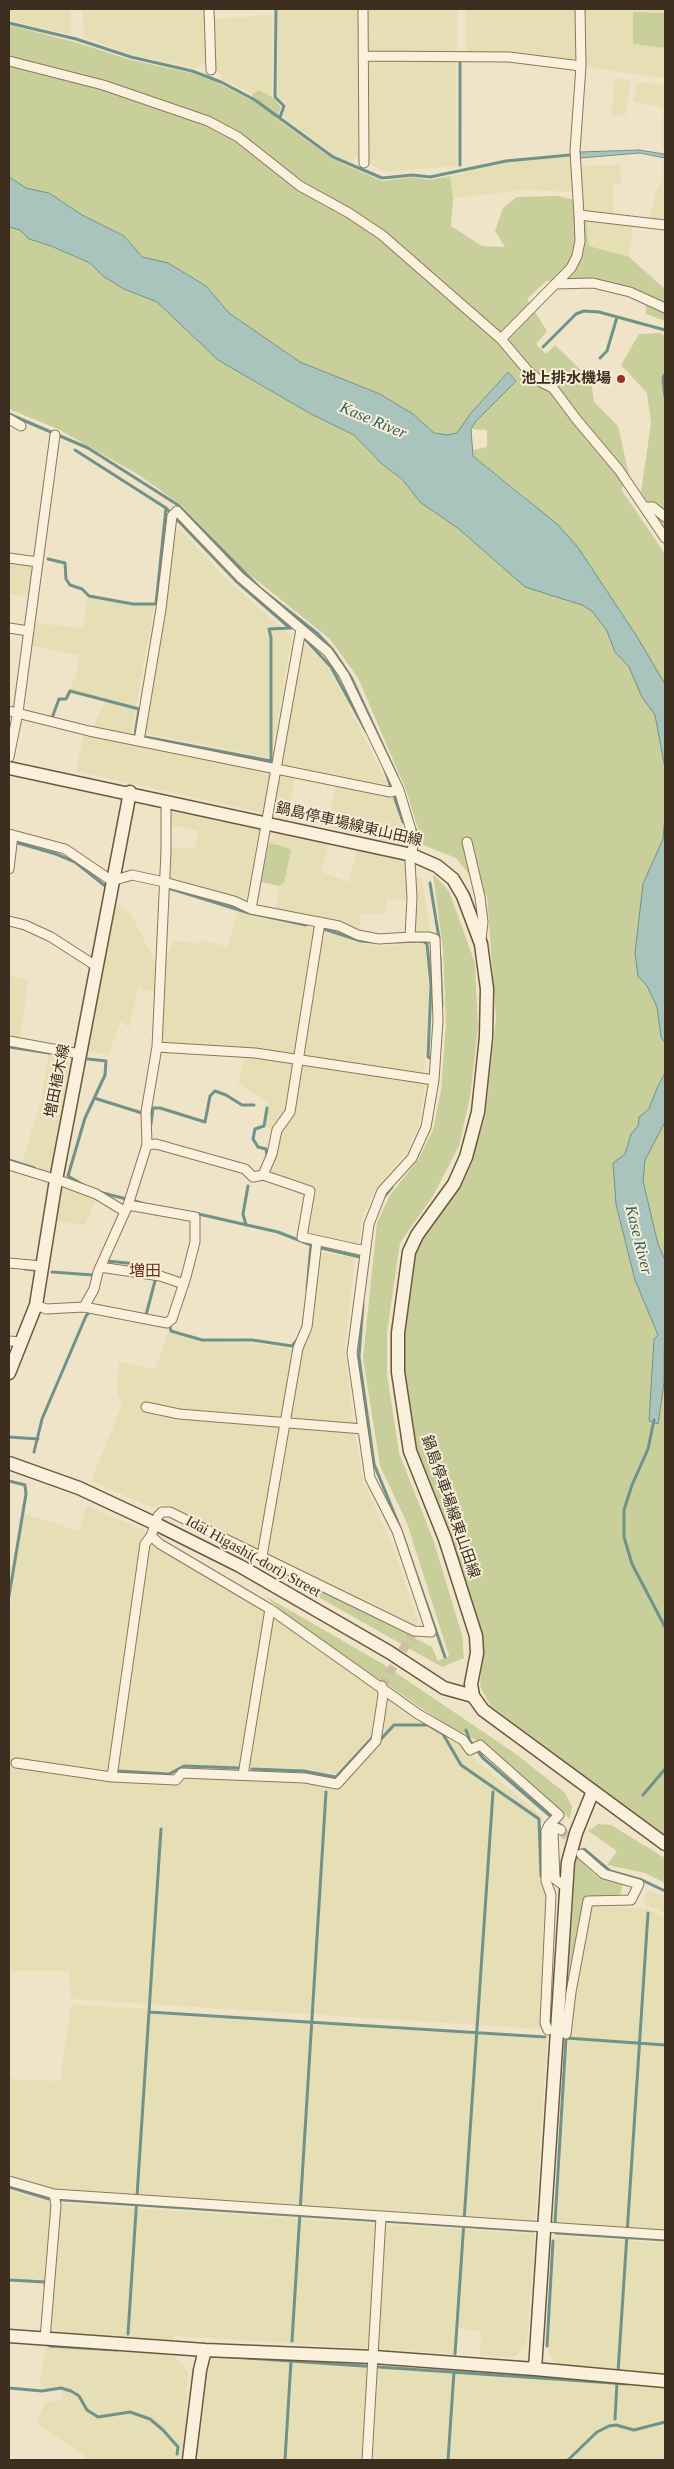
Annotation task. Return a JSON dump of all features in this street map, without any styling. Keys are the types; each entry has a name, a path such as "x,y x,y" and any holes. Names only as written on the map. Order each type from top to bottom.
{"street":[{"path":"209,9 211,70"},
{"path":"362,9 364,163"},
{"path":"501,339 571,268 577,256 580,241 575,151 581,66 580,9"},
{"path":"363,56 509,57 581,66"},
{"path":"9,62 139,96 208,121 238,137 300,186 349,213 382,235 501,339 528,371 553,388 619,470 646,507 665,538"},
{"path":"579,215 665,225"},
{"path":"555,284 593,283 630,292 665,308"},
{"path":"9,419 21,426"},
{"path":"9,757 29,631 55,435"},
{"path":"646,507 654,507 665,517"},
{"path":"139,741 161,609 174,513 240,577 328,652 344,675 411,830 412,898 410,937"},
{"path":"9,558 38,562"},
{"path":"9,628 29,631"},
{"path":"251,908 302,629"},
{"path":"17,714 139,741 394,791"},
{"name":"鍋島停車場線東山田線","path":"9,768 130,792 412,855 437,866 453,879 463,896 481,944 487,989 486,1037 478,1112 466,1157 454,1184 417,1235 409,1252 398,1333 398,1372 410,1452 445,1539 476,1636 477,1653 472,1684 473,1696"},
{"name":"増田植木線","path":"9,1373 36,1305 56,1180 130,792"},
{"path":"88,1309 100,1267 128,1204 147,1145 146,1112 157,1047 166,801"},
{"path":"9,869 11,834 66,848 112,880 132,875 164,886 234,901 251,908 339,926 358,935 379,939 429,937 435,940 438,1020 434,1080 426,1127 412,1158 382,1191 369,1224 352,1353 370,1478 396,1531 431,1632 414,1631 170,1512 162,1512 145,1544 112,1777"},
{"path":"467,842 480,897 483,922 481,944"},
{"path":"9,921 25,925 51,937 96,966"},
{"path":"263,1175 272,1154 277,1130 290,1112 320,922"},
{"path":"9,1041 80,1054"},
{"path":"157,1047 255,1053 434,1080"},
{"path":"147,1145 156,1144 245,1169 253,1177 263,1175 285,1185 310,1191 302,1237 316,1245 365,1256"},
{"path":"9,1165 128,1204 194,1217 194,1242 184,1284 170,1321 88,1309 46,1309 36,1305"},
{"path":"262,1556 298,1348 306,1327 316,1245"},
{"path":"9,1263 42,1266"},
{"path":"100,1267 160,1276 184,1284"},
{"path":"9,1341 22,1342"},
{"path":"146,1407 179,1414 363,1429"},
{"name":"Idai Higashi(-dori) Street","path":"9,1463 79,1488 153,1529 248,1571 388,1652 444,1688 473,1696"},
{"path":"153,1529 160,1544 270,1609 382,1686 418,1714 463,1740 470,1750 480,1745 559,1815 546,1831 546,1881 551,1895 545,2023 548,2030"},
{"path":"243,1775 270,1609"},
{"path":"16,1763 112,1777 176,1780 182,1773 305,1778 337,1784 376,1741 383,1695 382,1686"},
{"path":"473,1696 483,1710 665,1844"},
{"path":"535,2369 568,1862 576,1833 593,1791"},
{"path":"550,1824 553,1832 555,1879 566,1887"},
{"path":"550,1824 561,1830"},
{"path":"566,2034 571,1992 588,1901 631,1900 639,1884 604,1874 581,1854"},
{"path":"9,2181 55,2199 136,2200 299,2211 381,2221 464,2223 665,2236"},
{"path":"44,2339 55,2199"},
{"path":"367,2460 381,2221"},
{"path":"9,2336 373,2364 535,2369 665,2381"},
{"path":"189,2460 200,2370 205,2350"}],"shaded area":[{"path":"9,9 71,9 71,35 9,20"},
{"path":"83,9 206,9 208,64 200,65 196,68 132,55 84,37"},
{"path":"278,9 359,9 360,154 351,162 334,155 283,117 287,105 278,95"},
{"path":"367,9 457,9 457,52 368,52"},
{"path":"466,9 575,9 576,61 514,53 466,51"},
{"path":"584,9 665,9 665,13 633,12 633,44 665,48 665,78 585,67"},
{"path":"272,15 272,97 259,90 253,94 221,79 221,73 213,69 213,19"},
{"path":"456,59 457,166 383,172 368,162 367,60"},
{"path":"615,78 631,81 625,116 611,115"},
{"path":"637,82 665,85 665,149 662,148 663,108 634,101"},
{"path":"572,157 574,192 524,190 453,198 450,176 507,162"},
{"path":"663,161 665,162 665,221 649,221 656,191 663,179"},
{"path":"620,165 621,183 613,183 613,215 582,211 579,166"},
{"path":"586,221 633,225 629,257 589,246"},
{"path":"180,530 229,582 292,637 271,758 144,733 165,611 174,533"},
{"path":"9,559 35,563 30,597 9,594"},
{"path":"88,595 134,604 155,603 131,735 92,728 107,700 69,690 76,676 79,655 31,646 34,623 83,628"},
{"path":"302,641 329,668 388,785 281,764"},
{"path":"84,734 271,770 263,813 76,771"},
{"path":"280,772 295,775 288,819 279,817 274,808"},
{"path":"335,783 393,795 407,847 328,827"},
{"path":"169,811 259,829 246,900 168,880 171,848 195,848 198,831 171,825"},
{"path":"274,832 329,843 321,872 349,882 357,849 407,862 409,901 387,898 385,914 361,914 359,930 342,921 275,910 279,886 284,883 283,845 269,843"},
{"path":"416,877 422,879 431,932 416,933"},
{"path":"115,904 130,913 157,965 157,993 138,988 129,1028 121,1021 108,1055 87,1051"},
{"path":"238,911 248,915 335,933 359,943 381,946 425,943 429,989 424,1074 255,1049 160,1042 163,962 175,940 196,944 202,940 227,947"},
{"path":"9,976 28,979 20,1039 9,1037"},
{"path":"49,1050 74,1056 52,1174 22,1162 41,1101"},
{"path":"245,1055 425,1083 419,1124 410,1146 373,1194 363,1215 358,1246 309,1234 317,1187 271,1172 276,1155 273,1130 264,1126 268,1102 238,1083"},
{"path":"61,1185 96,1198 85,1225 57,1221"},
{"path":"319,1252 355,1258 345,1348 353,1423 363,1480 392,1545 419,1623 415,1625 164,1504 151,1507 91,1481 122,1405 117,1392 119,1362 155,1369 168,1332 201,1342 252,1343 293,1349 300,1354 311,1331"},
{"path":"87,1506 144,1530 155,1545 254,1603 379,1691 373,1734 335,1774 305,1769 185,1765 168,1772 105,1770 13,1758 11,1764 100,1780 181,1785 184,1777 305,1781 340,1787 379,1742 387,1696 462,1745 471,1756 540,1815 542,1875 547,1899 542,2029 71,1999 69,1971 9,1971 9,1622 16,1545 23,1513 79,1531"},
{"path":"648,1890 665,1897 665,1913 643,1904"},
{"path":"592,1906 646,1909 665,1917 665,2233 556,2226 568,2041 572,2031 577,1978"},
{"path":"71,2004 146,2009 152,2014 547,2039 535,2224 52,2190 9,2178 9,2079 60,2081"},
{"path":"9,2190 53,2203 535,2234 527,2344 515,2357 480,2356 481,2331 457,2328 455,2354 175,2336 172,2342 48,2336 52,2282 9,2279"},
{"path":"555,2236 665,2243 665,2374 557,2367 548,2351"},
{"path":"46,2344 172,2353 188,2372 186,2435 181,2460 85,2460 86,2457 37,2423 45,2402 63,2400 60,2388 42,2391 40,2384"},
{"path":"217,2354 365,2364 369,2368 364,2460 196,2460 205,2367"},
{"path":"383,2365 665,2385 665,2460 371,2460 378,2369"}],"green space":[{"path":"633,12 665,13 665,48 633,44"},
{"path":"9,25 78,43 131,60 191,73 216,82 251,100 253,94 259,90 272,97 281,107 277,119 334,160 382,181 413,177 430,180 450,176 453,198 451,226 482,246 505,247 495,231 503,208 517,197 557,196 575,200 576,218 586,221 589,246 629,257 665,289 665,321 646,314 645,293 592,279 546,281 527,299 547,331 536,344 546,354 555,345 591,380 594,402 618,426 630,479 621,489 665,554 665,1835 654,1829 490,1705 480,1686 483,1645 479,1624 451,1540 416,1452 405,1376 403,1338 412,1261 424,1237 467,1174 485,1118 496,1019 487,896 456,858 423,845 406,790 358,678 330,639 244,570 181,505 139,475 58,429 9,409 9,227 20,230 29,239 51,246 90,263 103,276 124,289 157,302 218,360 311,414 354,435 382,464 402,479 420,502 459,529 563,531 520,493 473,456 473,450 487,447 487,430 471,429 476,421 516,380 508,372 471,413 457,433 447,435 434,433 413,414 380,394 300,362 229,313 206,286 168,263 142,257 124,236 82,215 49,193 25,188 9,177"},
{"path":"660,333 665,336 665,368 662,379 665,404 665,530 641,492 651,423 647,393 621,365 639,334"},
{"path":"269,843 291,850 284,883 279,886 261,882"},
{"path":"433,874 449,891 475,963 478,1028 470,1097 459,1146 433,1196 400,1243 387,1332 387,1374 399,1453 434,1542 462,1635 464,1658 442,1667 276,1573 309,1583 432,1647 438,1661 449,1656 407,1523 380,1466 363,1358 377,1223 390,1195 418,1160 433,1130 441,1091 446,1024 443,950"},
{"path":"265,1596 383,1664 516,1754 565,1793 572,1807 570,1819 488,1746 451,1728 293,1621"},
{"path":"598,1824 611,1825 665,1858 665,1883 645,1873 607,1865 617,1851 588,1831"},
{"path":"576,1856 599,1878 623,1884 620,1896 584,1900 568,1976"}],"water":[{"path":"639,150 664,154 665,158 640,153 580,158 580,152"},
{"name":"Kase River","path":"9,177 26,188 49,193 82,215 124,236 142,257 168,263 206,286 229,313 300,362 380,394 413,414 434,433 447,435 457,433 471,413 508,372 516,381 476,421 471,429 473,456 557,524 577,546 636,635 665,684 665,768 655,715 642,697 629,667 615,652 607,631 592,611 582,605 525,587 459,529 420,502 402,479 382,464 354,435 311,414 218,360 157,302 124,289 103,276 90,263 51,246 29,239 20,230 9,227"},
{"path":"665,816 665,1043 661,1037 657,1007 647,986 638,976 635,953 643,884 663,839"},
{"name":"Kase River","path":"665,1073 665,1122 645,1160 643,1181 658,1244 665,1260 664,1383 658,1424 649,1421 654,1339 658,1335 635,1280 616,1204 613,1163 625,1154 631,1134 638,1126 639,1117 649,1109"}],"waterway":[{"path":"276,9 275,97 284,106 280,117"},
{"path":"9,23 76,39 131,57 192,71 221,82 255,100 333,157 382,178 413,175 430,177 506,161 570,155"},
{"path":"460,60 460,165"},
{"path":"543,347 576,314 584,311 599,312 665,330"},
{"path":"600,358 607,351 617,317"},
{"path":"665,374 663,378 665,397"},
{"path":"9,414 88,448 178,505 261,589 318,634 333,650 351,677 397,776"},
{"path":"75,450 166,508 236,581 290,628"},
{"path":"48,559 65,563 66,579 70,585 82,589 89,596 133,604 156,604 166,508"},
{"path":"145,737 271,761 271,638 269,629 291,628"},
{"path":"305,639 331,667 366,731"},
{"path":"49,717 52,718 59,699 66,699 70,691 139,709 135,735"},
{"path":"385,770 403,822"},
{"path":"415,829 419,843"},
{"path":"18,843 56,854 75,862 104,885"},
{"path":"430,883 439,938"},
{"path":"165,887 249,913 306,925"},
{"path":"324,929 361,941 373,942"},
{"path":"394,942 423,941 427,944 431,985 428,1057 433,1060"},
{"path":"440,957 442,1006"},
{"path":"9,1047 49,1053"},
{"path":"85,1186 68,1176 85,1118 105,1075 106,1061 88,1059"},
{"path":"151,1124 153,1108 160,1108 205,1122 210,1096 215,1091 226,1095 242,1105 254,1105"},
{"path":"94,1098 142,1113"},
{"path":"267,1108 264,1126 255,1129 253,1139 258,1147 266,1149 267,1156"},
{"path":"9,1160 34,1168"},
{"path":"246,1225 243,1214 248,1186"},
{"path":"383,1198 392,1187"},
{"path":"99,1192 142,1203"},
{"path":"194,1213 278,1232 311,1245"},
{"path":"307,1289 311,1245"},
{"path":"317,1247 364,1258"},
{"path":"107,1263 107,1261 137,1264 156,1268 156,1271"},
{"path":"25,1269 34,1270"},
{"path":"52,1272 93,1275"},
{"path":"146,1315 155,1281"},
{"path":"363,1304 359,1357 374,1464 401,1530 445,1657"},
{"path":"34,1452 42,1419 86,1316 91,1310"},
{"path":"169,1323 171,1331 202,1340 252,1340 292,1346 298,1339"},
{"path":"654,1420 648,1449 632,1485 624,1510 624,1537 632,1564 665,1627"},
{"path":"9,1437 38,1439"},
{"path":"9,1481 25,1485 26,1494 9,1596"},
{"path":"381,1739 394,1725 428,1725 443,1734 461,1765 539,1819 541,1876"},
{"path":"466,1730 470,1741 483,1758 563,1827"},
{"path":"252,1769 304,1771 336,1777 372,1738"},
{"path":"118,1771 169,1774 184,1766 239,1768"},
{"path":"643,1795 665,1769"},
{"path":"292,2341 326,1792"},
{"path":"455,2354 493,1792"},
{"path":"149,2012 161,1829"},
{"path":"584,1849 610,1871 642,1880 665,1891"},
{"path":"618,2372 648,1913"},
{"path":"128,2334 149,2012 545,2037"},
{"path":"555,2222 566,2038 665,2045"},
{"path":"9,2187 49,2199 534,2231"},
{"path":"556,2233 665,2240"},
{"path":"547,2346 553,2241"},
{"path":"9,2280 45,2282 45,2285"},
{"path":"50,2346 117,2350"},
{"path":"232,2357 627,2384"},
{"path":"285,2460 291,2361"},
{"path":"448,2460 454,2372"},
{"path":"615,2419 617,2382"},
{"path":"9,2388 42,2391 61,2388 79,2396 87,2410 98,2417 130,2412 150,2419 178,2447 177,2454"},
{"path":"568,2460 597,2432 609,2426 616,2425 634,2430 665,2422"}],"tunnel":[{"path":"382,1686 414,1631"},
{"path":"561,1830 581,1854"}],"place":[{"name":"池上排水機場","path":"621,379"}],"district":[{"name":"増田","path":"145,1272"}]}
